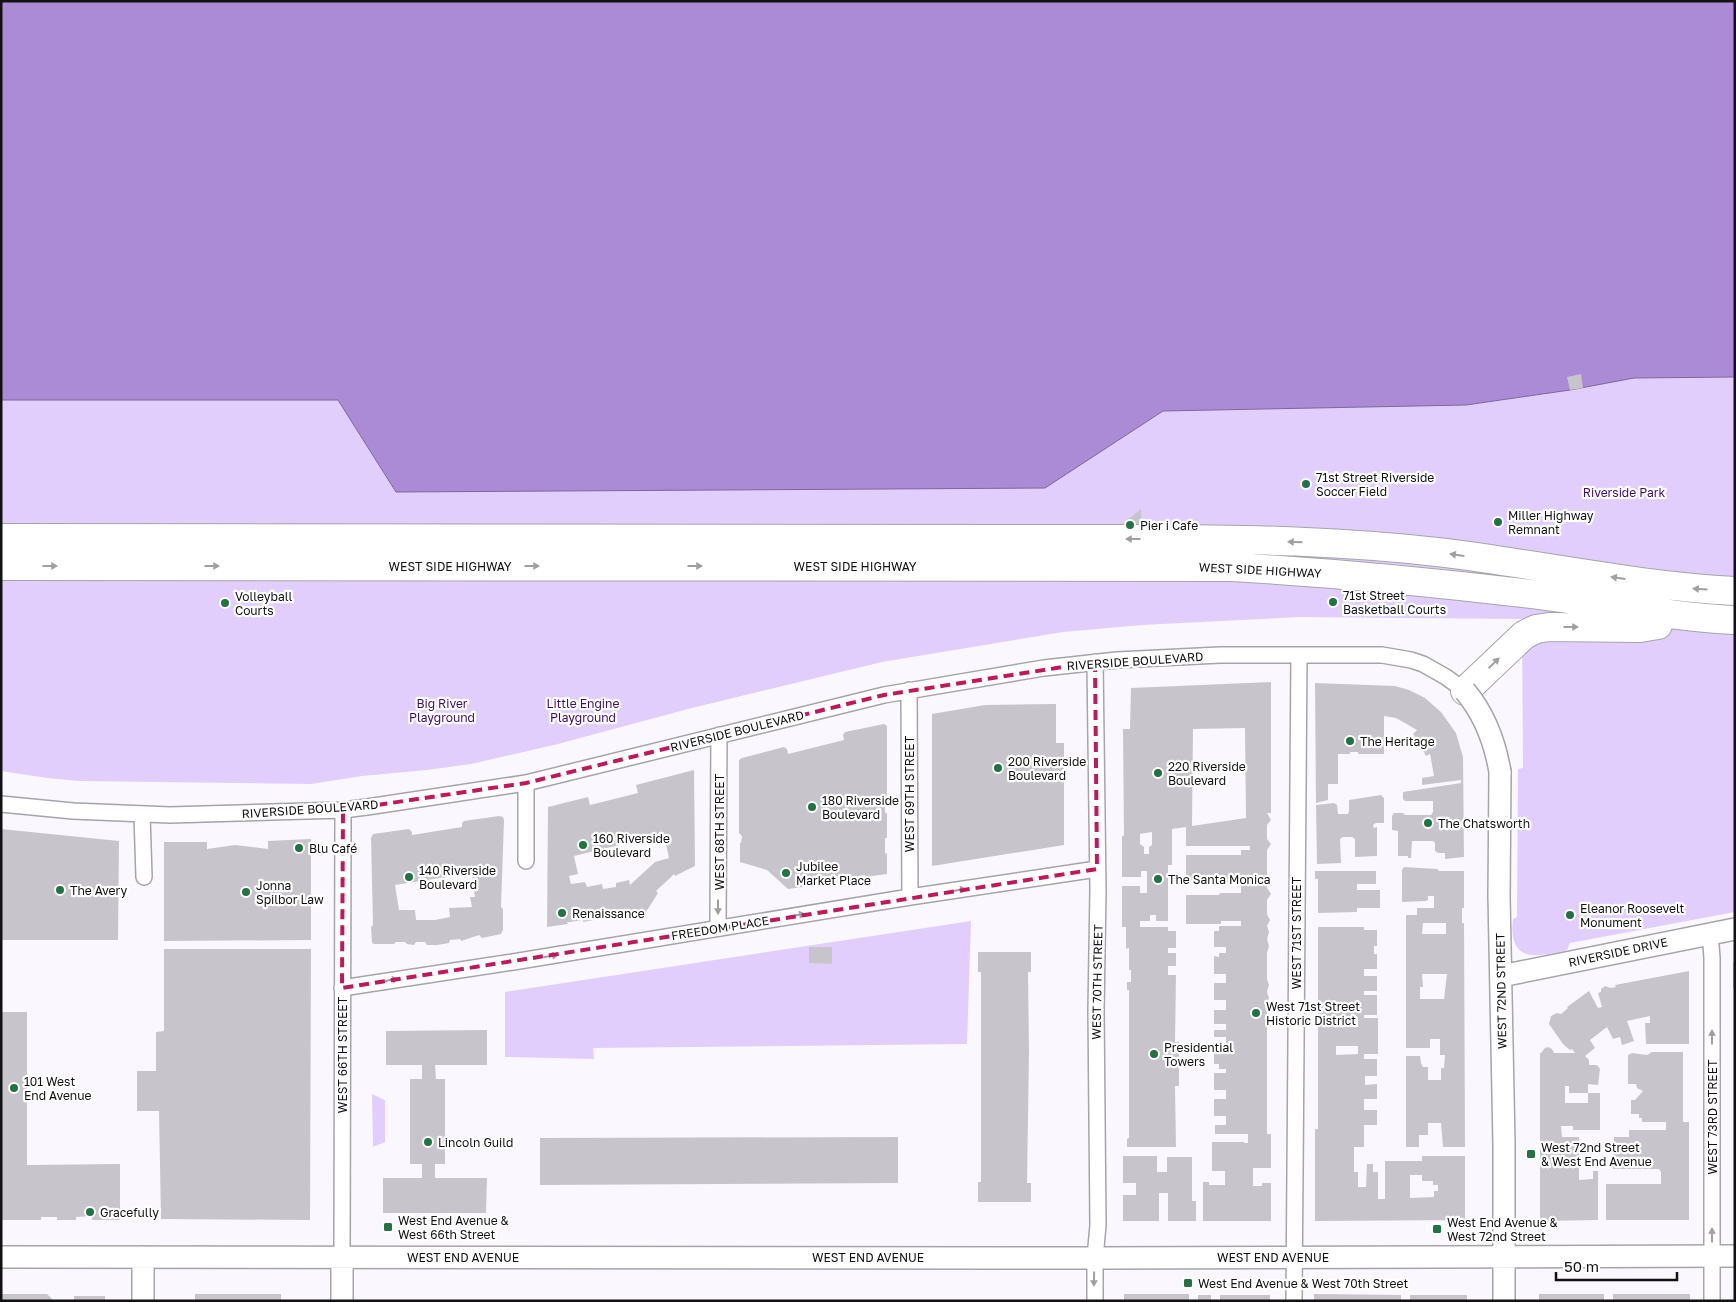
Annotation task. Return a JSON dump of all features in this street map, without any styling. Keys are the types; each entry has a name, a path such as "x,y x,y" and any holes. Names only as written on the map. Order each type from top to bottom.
{"highway":[{"path":"1,538 1223,540 1382,546 1666,585 1735,591"},
{"name":"WEST SIDE HIGHWAY","path":"1,566 1232,567 1351,574 1550,597 1666,619"},
{"path":"1465,691 1519,639 1536,629 1559,627 1640,628 1666,619 1735,620"}],"main road":[{"name":"WEST 72ND STREET","path":"1465,691 1481,713 1492,736 1500,772 1499,896 1504,1144 1504,1301"},
{"name":"RIVERSIDE DRIVE","path":"1501,976 1735,929"},
{"name":"WEST 66TH STREET","path":"342,1256 342,1301"},
{"name":"WEST END AVENUE","path":"1,1257 1095,1258 1735,1256"},
{"path":"143,1257 143,1301"}],"street":[{"name":"RIVERSIDE BOULEVARD","path":"1,804 142,815 207,815 343,810 526,783 856,701 909,690 1044,668 1095,662 1212,655 1382,655 1411,660 1435,670 1465,691"},
{"name":"WEST 71ST STREET","path":"1294,1301 1298,655"},
{"name":"WEST 70TH STREET","path":"1095,662 1098,1224 1095,1258 1095,1301"},
{"name":"WEST 69TH STREET","path":"909,690 910,897"},
{"name":"WEST 68TH STREET","path":"718,928 719,735"},
{"path":"526,783 526,861"},
{"name":"WEST 66TH STREET","path":"342,1256 343,810"},
{"path":"142,815 144,877"},
{"name":"FREEDOM PLACE","path":"342,988 1097,869"},
{"name":"WEST 73RD STREET","path":"1710,933 1712,958 1712,1301"}],"highlighted area":[{"path":"1095,662 1097,869 342,988 343,810 526,783 884,695"}],"green space":[{"path":"1735,376 1735,912 1570,943 1567,950 1545,954 1527,954 1515,944 1513,919 1517,917 1518,769 1523,768 1522,619 1299,617 1142,625 1063,632 882,662 688,709 558,744 471,764 362,776 311,784 79,781 1,771 1,400 338,400 396,492 1050,484 1163,411 1465,405 1570,390 1634,378"},
{"path":"971,921 967,1044 593,1048 594,1059 505,1057 505,992"},
{"path":"372,1094 385,1100 385,1142 373,1147"}],"shaded area":[{"path":"1,1 1735,1 1735,377 1634,378 1570,390 1466,405 1163,411 1045,488 396,492 338,400 1,400"}],"building":[{"path":"1581,374 1583,388 1570,390 1567,377"},
{"path":"1141,509 1142,544 1113,529"},
{"path":"1271,682 1271,813 1267,813 1271,820 1267,825 1267,839 1271,844 1267,850 1267,888 1271,894 1267,900 1267,914 1270,920 1267,926 1269,946 1267,953 1267,979 1269,985 1267,992 1269,998 1267,1005 1267,1134 1271,1134 1271,1168 1253,1168 1253,1186 1271,1183 1271,1221 1203,1221 1203,1182 1209,1182 1209,1185 1225,1185 1225,1171 1212,1171 1212,1142 1248,1143 1248,1134 1215,1134 1215,1125 1226,1125 1226,1116 1214,1116 1214,1099 1226,1099 1226,1090 1214,1090 1214,1073 1226,1073 1226,1069 1219,1069 1219,1064 1214,1064 1214,1049 1226,1049 1226,1037 1214,1037 1214,1030 1226,1030 1226,1024 1214,1024 1214,1010 1226,1010 1226,1000 1214,1000 1214,983 1226,983 1226,974 1214,974 1214,956 1219,957 1219,953 1226,953 1226,947 1214,947 1214,931 1219,931 1219,926 1241,926 1241,921 1221,921 1221,924 1186,924 1186,895 1241,893 1241,883 1186,883 1186,855 1241,855 1241,850 1250,850 1250,846 1186,846 1186,827 1172,829 1172,865 1168,865 1168,921 1156,921 1156,915 1150,915 1150,921 1140,921 1140,927 1168,927 1168,931 1176,931 1176,948 1168,948 1168,953 1176,953 1176,966 1168,966 1168,975 1176,975 1175,1042 1179,1042 1179,1086 1175,1086 1176,1147 1127,1147 1127,1139 1129,1138 1129,990 1127,990 1127,982 1131,982 1131,970 1129,970 1129,948 1126,949 1126,927 1122,927 1122,886 1140,886 1140,893 1147,893 1147,871 1141,871 1141,877 1122,877 1122,836 1124,836 1123,729 1130,729 1131,688","holes":["1245,728 1246,818 1192,826 1193,729","1152,832 1152,845 1149,847 1149,854 1144,854 1144,847 1140,844 1140,834"]},
{"name":"The Heritage","path":"1315,683 1395,686 1425,698 1441,712 1456,733 1463,757 1464,857 1445,859 1445,853 1435,851 1435,843 1433,841 1412,841 1411,858 1408,858 1408,856 1398,856 1398,831 1392,830 1392,816 1394,813 1431,815 1433,812 1433,801 1405,801 1403,799 1403,792 1461,783 1461,780 1422,785 1422,778 1434,776 1430,754 1426,756 1413,734 1417,730 1396,718 1384,716 1384,754 1358,754 1358,752 1350,752 1350,754 1338,754 1338,784 1328,784 1328,800 1316,803"},
{"name":"200 Riverside Boulevard","path":"1056,704 1056,743 1064,743 1064,845 932,866 932,714 985,705"},
{"name":"180 Riverside Boulevard","path":"884,724 887,726 887,798 885,801 885,813 887,813 887,838 885,838 885,854 887,853 887,874 865,877 865,875 788,889 767,870 740,862 742,836 739,833 739,760 784,747 787,749 788,754 844,740 843,735 845,732"},
{"name":"160 Riverside Boulevard","path":"694,770 695,866 675,876 674,874 656,891 658,893 646,912 611,915 611,917 583,922 583,920 567,922 568,924 547,927 548,807 588,797 590,805 638,793 636,785","holes":["664,834 669,858 655,862 630,885 629,880 616,883 616,887 603,889 602,884 587,887 585,882 571,884 569,876 578,874 574,856"]},
{"path":"1381,795 1384,798 1384,823 1373,825 1374,828 1377,827 1377,856 1355,857 1355,839 1343,837 1340,839 1341,863 1317,864 1316,805 1334,803 1337,805 1338,814 1348,814 1349,800"},
{"name":"140 Riverside Boulevard","path":"499,816 503,817 504,820 501,907 503,909 503,930 501,934 482,938 479,935 461,941 460,939 450,940 449,943 437,945 427,945 425,942 416,942 414,945 405,942 396,942 394,944 372,943 371,838 373,834 409,829 412,835 462,827 464,821","holes":["472,873 475,897 470,897 472,907 449,908 450,917 435,920 416,920 415,910 399,910 395,885"]},
{"name":"The Avery","path":"1,829 119,841 118,940 1,940"},
{"path":"311,839 311,940 164,941 164,842 207,842 207,849 235,845 268,849 268,841"},
{"path":"1404,867 1437,869 1439,871 1464,871 1462,923 1464,923 1465,1147 1443,1147 1441,1123 1428,1123 1428,1135 1419,1135 1419,1147 1406,1147 1406,1056 1420,1056 1423,1067 1428,1067 1428,1080 1441,1080 1441,1068 1444,1068 1445,1055 1440,1055 1440,1039 1430,1039 1430,1048 1406,1048 1406,915 1417,915 1417,908 1434,908 1434,896 1428,896 1426,901 1402,902 1402,870","holes":["1423,923 1446,923 1446,934 1422,934","1422,974 1447,974 1444,999 1420,999 1420,987 1423,987"]},
{"path":"1315,871 1376,871 1376,884 1357,884 1357,890 1380,890 1380,908 1357,908 1357,912 1318,913 1318,879 1315,879"},
{"path":"1318,927 1364,927 1364,930 1377,930 1377,946 1374,946 1374,954 1377,954 1377,969 1364,969 1364,976 1377,976 1377,991 1364,991 1364,995 1377,995 1377,1015 1364,1015 1364,1018 1378,1018 1378,1054 1364,1054 1364,1059 1377,1059 1377,1076 1365,1076 1365,1085 1377,1084 1377,1099 1364,1099 1364,1110 1377,1110 1377,1125 1364,1125 1364,1147 1354,1147 1354,1172 1358,1172 1358,1187 1366,1187 1367,1164 1373,1164 1373,1172 1378,1172 1378,1199 1385,1199 1385,1161 1422,1161 1422,1156 1465,1156 1465,1220 1315,1221 1315,1129 1318,1129","holes":["1336,1018 1358,1018 1358,1027 1336,1027","1336,1046 1358,1046 1358,1054 1336,1055","1410,1175 1422,1175 1422,1181 1433,1181 1433,1185 1438,1185 1438,1191 1434,1191 1434,1197 1410,1198"]},
{"path":"809,947 832,947 832,964 809,963"},
{"path":"164,949 311,949 310,1220 161,1219 159,1111 137,1111 137,1071 156,1071 156,1032 164,1031"},
{"path":"978,952 1031,952 1031,972 1028,972 1027,1183 1031,1183 1031,1202 978,1202 978,1182 981,1182 981,972 978,972"},
{"path":"1733,962 1735,962 1735,988 1733,988"},
{"path":"1689,971 1689,1044 1646,1044 1645,1023 1650,1023 1650,1016 1627,1021 1634,1041 1622,1045 1620,1037 1613,1039 1607,1027 1590,1040 1595,1048 1585,1056 1589,1060 1589,1065 1597,1065 1600,1069 1598,1085 1588,1084 1588,1093 1600,1093 1600,1130 1573,1130 1573,1126 1561,1126 1562,1137 1579,1137 1579,1180 1593,1179 1593,1171 1598,1171 1598,1220 1540,1221 1540,1053 1548,1047 1554,1053 1575,1053 1563,1044 1549,1024 1551,1016 1557,1013 1561,1014 1567,1007 1589,991 1598,1008 1602,1007 1598,993 1605,986 1611,988 1616,987 1615,985","holes":["1565,1086 1569,1086 1569,1093 1588,1093 1588,1103 1565,1103"]},
{"name":"101 West End Avenue","path":"1,1012 27,1012 27,1165 120,1164 120,1220 92,1220 92,1216 76,1217 76,1220 57,1220 57,1217 41,1217 41,1220 1,1220"},
{"name":"Lincoln Guild","path":"487,1030 487,1065 435,1065 436,1079 445,1079 445,1164 435,1164 435,1178 487,1178 486,1213 383,1213 383,1178 422,1178 422,1164 410,1164 410,1079 422,1079 422,1065 386,1065 386,1031"},
{"path":"1652,1052 1683,1052 1683,1122 1689,1122 1689,1220 1606,1220 1606,1184 1661,1184 1661,1172 1659,1169 1613,1169 1614,1137 1629,1137 1629,1130 1666,1130 1666,1122 1642,1122 1639,1114 1631,1114 1631,1100 1635,1100 1643,1091 1637,1088 1636,1084 1628,1084 1628,1055 1632,1053 1647,1055"},
{"path":"898,1137 898,1183 540,1185 540,1138"},
{"path":"1123,1156 1157,1156 1157,1172 1167,1172 1167,1157 1192,1157 1192,1201 1196,1201 1196,1221 1168,1221 1168,1193 1159,1193 1159,1221 1123,1221 1123,1195 1136,1195 1136,1183 1123,1183"},
{"path":"1,1294 47,1294 54,1301 1,1301"},
{"path":"195,1294 281,1294 281,1301 195,1301"},
{"path":"1124,1294 1189,1294 1189,1301 1124,1301"},
{"path":"1314,1294 1401,1295 1401,1301 1314,1301"},
{"path":"1539,1294 1604,1294 1604,1301 1539,1301"},
{"path":"1613,1294 1690,1294 1690,1301 1613,1301"},
{"path":"1198,1295 1211,1295 1211,1301 1198,1301"},
{"path":"1220,1295 1270,1295 1270,1301 1220,1301"},
{"path":"1410,1295 1467,1295 1467,1301 1410,1301"},
{"path":"74,1296 105,1296 105,1301 74,1301"}],"place":[{"name":"71st Street Riverside Soccer Field","path":"1306,484"},
{"name":"Miller Highway Remnant","path":"1498,522"},
{"name":"Pier i Cafe","path":"1130,525"},
{"name":"71st Street Basketball Courts","path":"1333,602"},
{"name":"Volleyball Courts","path":"225,603"},
{"name":"The Heritage","path":"1350,741"},
{"name":"200 Riverside Boulevard","path":"998,768"},
{"name":"220 Riverside Boulevard","path":"1158,773"},
{"name":"180 Riverside Boulevard","path":"812,807"},
{"name":"The Chatsworth","path":"1428,823"},
{"name":"160 Riverside Boulevard","path":"583,845"},
{"name":"Blu Café","path":"299,848"},
{"name":"Jubilee Market Place","path":"786,873"},
{"name":"140 Riverside Boulevard","path":"409,877"},
{"name":"The Santa Monica","path":"1158,879"},
{"name":"The Avery","path":"60,890"},
{"name":"Jonna Spilbor Law","path":"246,892"},
{"name":"Renaissance","path":"562,913"},
{"name":"Eleanor Roosevelt Monument","path":"1570,915"},
{"name":"West 71st Street Historic District","path":"1256,1013"},
{"name":"Presidential Towers","path":"1154,1054"},
{"name":"101 West End Avenue","path":"14,1088"},
{"name":"Lincoln Guild","path":"428,1142"},
{"name":"West 72nd Street & West End Avenue","path":"1531,1154"},
{"name":"Gracefully","path":"90,1212"},
{"name":"West End Avenue & West 66th Street","path":"388,1227"},
{"name":"West End Avenue & West 72nd Street","path":"1437,1229"},
{"name":"West End Avenue & West 70th Street","path":"1188,1283"}],"park label":[{"name":"Riverside Park","path":"1624,492"},
{"name":"Big River Playground","path":"442,710"},
{"name":"Little Engine Playground","path":"583,710"}]}
